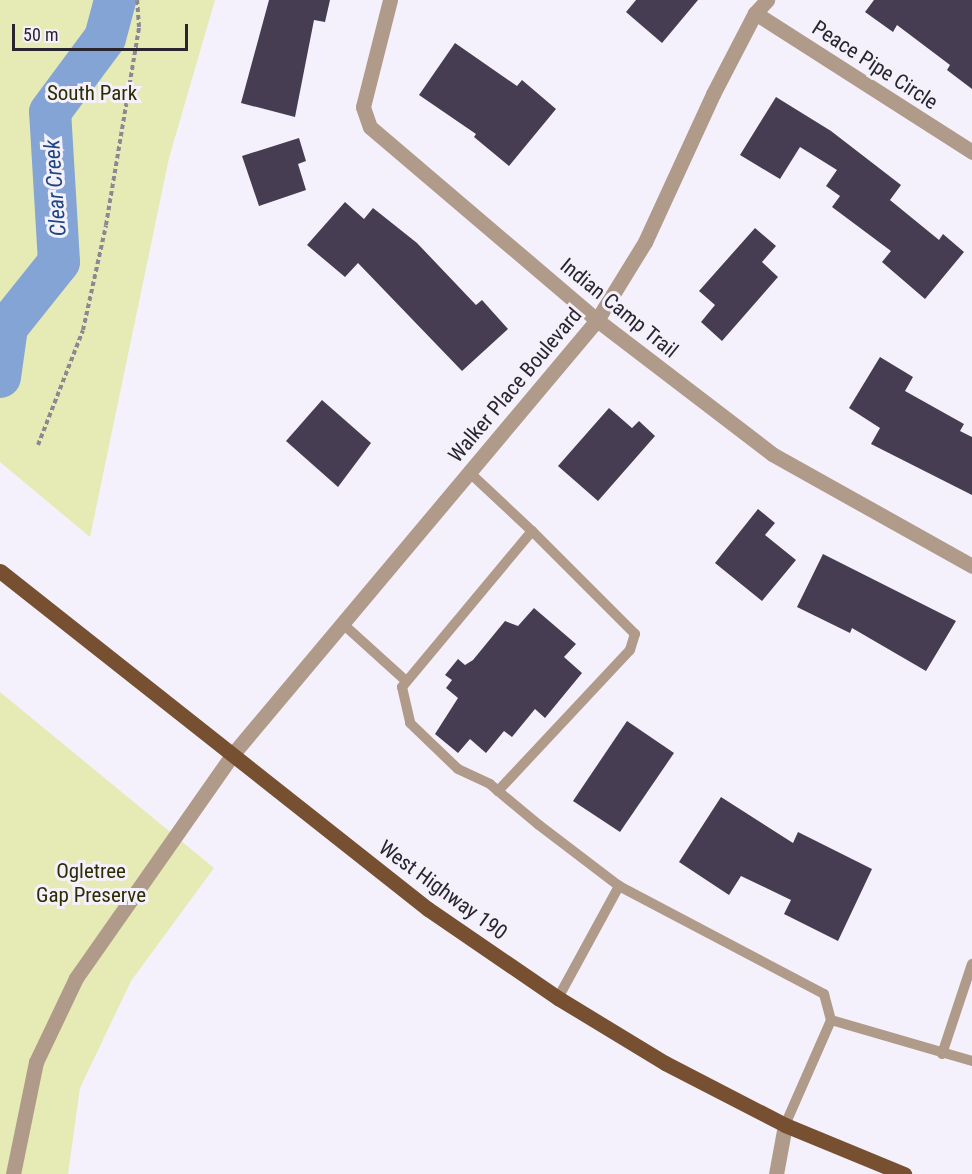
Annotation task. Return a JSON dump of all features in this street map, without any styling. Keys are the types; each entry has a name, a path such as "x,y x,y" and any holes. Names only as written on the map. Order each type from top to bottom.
{"main road":[{"name":"West Highway 190","path":"0,572 428,909 558,998 665,1063 784,1125 904,1174"}],"street":[{"name":"Indian Camp Trail","path":"390,0 363,107 370,127 597,320 772,454 972,566"},
{"name":"Walker Place Boulevard","path":"13,1174 36,1062 76,978 232,755 597,320 645,242 755,13 767,0"},
{"name":"Peace Pipe Circle","path":"755,13 972,152"},
{"path":"776,1174 784,1125"}],"lane":[{"path":"470,472 635,634 630,650 498,791"},
{"path":"532,531 402,687 410,723 458,769 498,791 620,886 824,994 831,1020 784,1125"},
{"path":"343,624 406,681"},
{"path":"558,998 620,886"},
{"path":"942,1054 972,964"},
{"path":"831,1020 972,1061"}],"path":[{"path":"38,445 82,330 106,225 139,27 137,0"}],"green space":[{"name":"South Park","path":"0,0 215,0 169,158 90,537 0,462"},
{"name":"Ogletree Gap Preserve","path":"0,692 214,868 131,981 80,1088 68,1174 0,1174"}],"building":[{"path":"269,0 330,0 325,22 314,20 295,117 241,103"},
{"path":"636,0 698,0 662,43 626,12"},
{"path":"874,0 972,0 972,89 947,70 950,65 897,25 893,32 865,12"},
{"path":"455,43 517,86 522,80 556,109 509,166 474,137 476,134 419,95"},
{"path":"776,97 831,131 901,185 890,200 939,240 943,234 964,252 925,299 882,262 891,251 832,207 840,196 826,186 837,170 800,147 780,179 740,155"},
{"path":"299,138 306,161 298,164 306,190 259,206 242,156"},
{"path":"345,202 364,219 373,208 417,243 476,305 482,300 508,329 462,371 358,263 345,277 307,245"},
{"path":"755,228 776,246 762,262 778,277 722,341 701,322 715,305 699,291"},
{"path":"880,357 913,377 905,391 964,424 960,431 972,437 972,495 871,444 880,428 849,408"},
{"path":"322,400 371,443 338,487 286,441"},
{"path":"609,408 632,428 639,421 655,436 598,501 558,466"},
{"path":"758,509 775,523 765,535 796,560 762,601 715,563"},
{"path":"823,554 956,621 926,671 852,628 850,633 797,607"},
{"path":"534,608 576,644 564,657 582,673 545,718 535,709 512,737 504,731 486,753 470,739 458,753 435,734 458,698 446,688 452,680 445,675 458,659 465,665 473,660 505,621 518,626"},
{"path":"627,721 674,753 620,832 573,801"},
{"path":"721,797 793,843 798,832 872,869 838,941 784,914 791,900 741,876 729,895 679,862"}],"waterway":[{"name":"Clear Creek","path":"0,377 7,327 59,262 50,112 105,38 115,0"}]}
